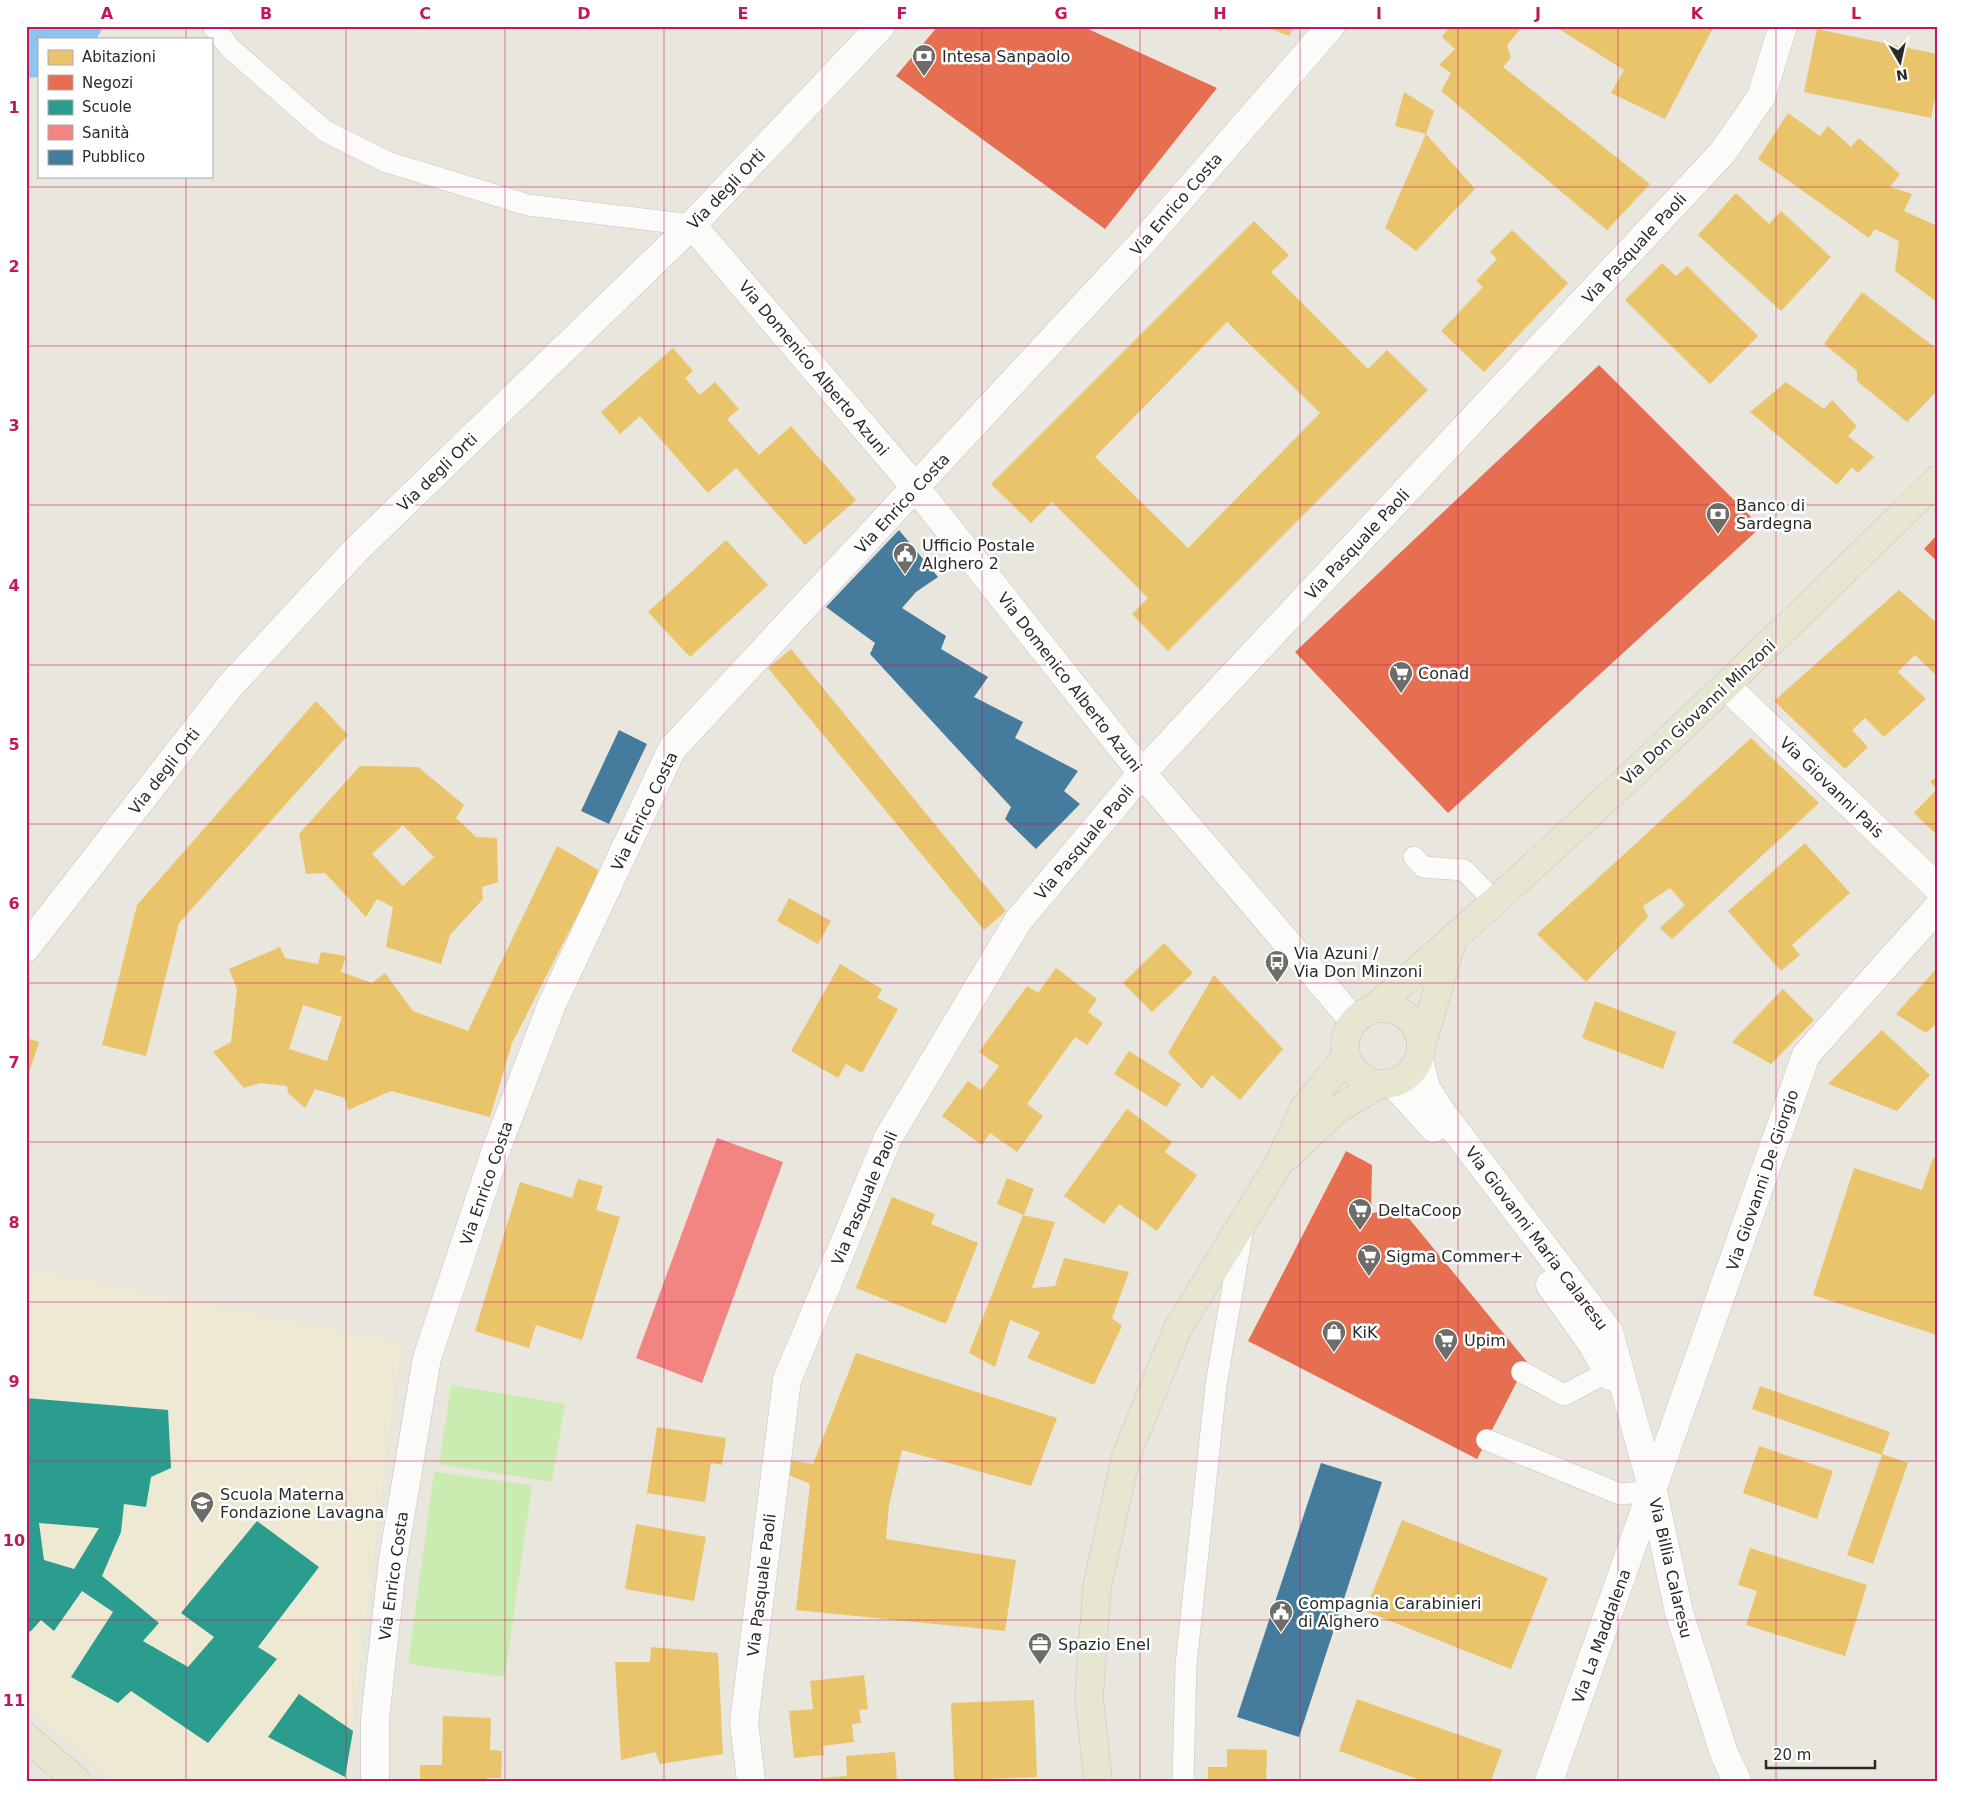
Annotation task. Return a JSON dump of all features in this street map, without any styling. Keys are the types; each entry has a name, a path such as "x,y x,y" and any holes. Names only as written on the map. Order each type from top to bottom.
{"main road":[{"name":"Via Don Giovanni Minzoni","path":"1363,1015 1453,938 1727,687 1937,480"},
{"path":"1278,1165 1336,1110 1386,1083 1406,1078 1420,1054 1453,938"},
{"path":"1386,1083 1362,1078 1352,1068 1346,1056 1345,1044 1348,1031 1363,1015 1396,1009 1408,1016 1416,1026 1421,1038 1420,1054"},
{"path":"1098,1781 1089,1696 1097,1587 1126,1456 1178,1328 1278,1165 1304,1108 1346,1056"},
{"path":"26,1737 77,1781"}],"street":[{"name":"Via degli Orti","path":"26,948 230,686 355,551 692,225 881,26"},
{"name":"Via Enrico Costa","path":"375,1781 376,1718 393,1559 427,1358 496,1150 552,1004 672,749 1143,242 1330,26"},
{"name":"Via Pasquale Paoli","path":"751,1781 744,1722 787,1380 888,1138 1018,921 1142,773 1722,152 1762,97 1783,26"},
{"name":"Via Domenico Alberto Azuni","path":"692,225 916,488 1142,773 1363,1015"},
{"name":"Via Giovanni Pais","path":"1727,687 1937,886"},
{"name":"Via Giovanni De Giorgio","path":"1653,1491 1806,1055 1937,908"},
{"name":"Via Giovanni Maria Calaresu","path":"1420,1054 1426,1088 1442,1113 1609,1332 1629,1411"},
{"name":"Via Giovanni Maria Calaresu","path":"1386,1083 1431,1122 1592,1344 1629,1411"},
{"name":"Via Billia Calaresu","path":"1629,1411 1653,1491 1678,1612 1724,1753 1737,1781"},
{"name":"Via La Maddalena","path":"1549,1781 1653,1491"}],"lane":[{"path":"213,26 230,48 325,131 387,162 528,205 692,225"},
{"path":"1414,857 1423,867 1464,870 1494,901"},
{"path":"1183,1781 1186,1665 1216,1385 1245,1220"},
{"path":"1522,1372 1564,1394 1608,1372"},
{"path":"1487,1440 1620,1494 1653,1491"}],"shaded area":[{"name":"Scuola Materna Fondazione Lavagna","path":"26,1268 401,1342 345,1781 113,1781 26,1706"}],"green space":[{"path":"451,1385 565,1404 552,1482 439,1464"},
{"path":"434,1472 532,1485 505,1677 408,1664"}],"water":[{"path":"26,26 104,26 97,38 38,38 38,77 26,78"}],"building: Abitazioni":[{"path":"1264,26 1294,26 1289,36"},
{"path":"1450,26 1523,26 1507,45 1511,58 1503,67 1650,184 1607,230 1441,91 1451,73 1439,65 1455,49 1442,37"},
{"path":"1560,26 1714,26 1665,119 1611,93 1624,70 1559,29"},
{"path":"1817,29 1937,54 1937,88 1931,118 1804,92"},
{"path":"1404,92 1434,111 1426,134 1395,126"},
{"path":"1788,113 1820,136 1828,126 1851,147 1859,138 1900,174 1890,187 1912,194 1904,211 1937,226 1937,302 1895,271 1899,241 1875,229 1869,238 1758,159"},
{"path":"1426,134 1475,189 1416,251 1385,228"},
{"path":"1736,193 1769,224 1781,211 1831,257 1781,311 1698,235"},
{"path":"1254,221 1289,255 1271,272 1368,369 1387,350 1428,390 1168,651 1132,614 1148,598 1052,502 1031,523 991,484","holes":["1227,322 1320,413 1188,548 1095,457"]},
{"path":"1512,230 1568,283 1484,372 1441,331 1483,287 1476,281 1497,259 1490,252"},
{"path":"1662,263 1676,276 1687,266 1758,336 1710,384 1625,300"},
{"path":"1862,292 1937,349 1937,391 1907,422 1857,381 1857,371 1824,344"},
{"path":"673,348 693,371 685,378 700,395 715,382 739,409 727,419 759,455 791,426 856,500 805,545 736,468 708,493 640,416 620,434 601,412"},
{"path":"1786,382 1824,409 1832,400 1857,426 1848,436 1874,457 1858,473 1852,467 1837,485 1750,412"},
{"path":"726,540 768,585 690,657 648,612"},
{"path":"1899,590 1937,623 1937,676 1915,655 1898,672 1926,699 1884,737 1865,718 1852,730 1868,747 1845,769 1774,701"},
{"path":"791,649 1006,911 984,930 768,668"},
{"path":"316,701 348,735 179,923 146,1056 102,1045 137,905"},
{"path":"1751,738 1819,803 1672,939 1660,928 1685,905 1670,888 1643,906 1648,917 1586,982 1537,934"},
{"path":"360,766 418,767 464,805 456,818 476,837 497,838 498,882 482,887 483,899 450,935 441,964 386,947 393,907 377,899 366,917 325,873 306,874 299,834","holes":["403,825 434,857 403,886 372,854"]},
{"path":"1937,776 1937,789 1930,782"},
{"path":"1937,789 1937,835 1914,813"},
{"path":"1805,843 1850,893 1792,945 1800,955 1781,971 1728,911"},
{"path":"557,846 600,871 512,1043 490,1117 391,1091 348,1110 345,1098 315,1089 305,1108 288,1093 287,1086 260,1083 244,1088 213,1052 231,1042 237,989 229,969 280,947 285,958 318,964 321,952 346,956 341,972 372,983 385,973 413,1011 468,1031","holes":["303,1005 342,1017 327,1061 289,1049"]},
{"path":"789,898 831,921 818,944 777,921"},
{"path":"1164,943 1193,973 1152,1012 1123,983"},
{"path":"840,964 882,989 877,998 898,1009 862,1073 846,1064 838,1078 791,1051"},
{"path":"1056,968 1097,999 1088,1012 1103,1023 1087,1045 1075,1037 1027,1104 1043,1116 1017,1152 990,1133 982,1145 942,1116 968,1081 981,1090 999,1066 979,1052 1027,986 1038,993"},
{"path":"1937,968 1937,1023 1926,1033 1896,1014"},
{"path":"1214,975 1283,1049 1240,1100 1212,1075 1202,1089 1168,1053"},
{"path":"1783,989 1814,1020 1771,1064 1732,1042"},
{"path":"1595,1001 1676,1032 1663,1069 1582,1038"},
{"path":"1882,1030 1930,1075 1897,1111 1828,1084"},
{"path":"26,1038 39,1042 27,1079 26,1079"},
{"path":"1129,1051 1181,1084 1166,1107 1114,1074"},
{"path":"1127,1109 1172,1142 1165,1152 1197,1175 1157,1231 1119,1204 1104,1224 1064,1196"},
{"path":"1933,1158 1937,1159 1937,1335 1813,1295 1854,1168 1922,1190"},
{"path":"1007,1178 1034,1189 1024,1215 997,1204"},
{"path":"578,1179 603,1186 596,1210 620,1217 582,1340 536,1325 529,1348 475,1331 520,1182 572,1198"},
{"path":"892,1197 935,1214 931,1224 978,1243 946,1324 856,1288"},
{"path":"1023,1215 1055,1222 1032,1288 1055,1286 1064,1258 1129,1272 1112,1318 1122,1326 1094,1385 1027,1358 1040,1332 1010,1320 995,1367 969,1353"},
{"path":"856,1353 1057,1418 1031,1486 902,1450 889,1505 886,1539 1016,1560 1005,1631 796,1610 810,1484 784,1473 788,1460 813,1464"},
{"path":"1760,1386 1890,1432 1882,1454 1908,1463 1873,1564 1847,1555 1882,1455 1752,1409"},
{"path":"657,1427 726,1438 722,1465 711,1463 705,1502 647,1493"},
{"path":"1759,1446 1833,1471 1817,1519 1743,1493"},
{"path":"1402,1520 1548,1578 1511,1669 1365,1611"},
{"path":"636,1524 706,1537 694,1601 625,1589"},
{"path":"1750,1548 1867,1585 1845,1656 1746,1625 1757,1591 1738,1585"},
{"path":"651,1647 718,1653 723,1754 660,1764 655,1752 621,1760 615,1662 650,1662"},
{"path":"864,1675 868,1709 859,1710 861,1723 852,1724 854,1742 823,1746 824,1755 794,1758 789,1711 813,1709 810,1681"},
{"path":"1357,1699 1502,1750 1491,1781 1423,1781 1339,1751"},
{"path":"1034,1700 1037,1777 954,1780 951,1703"},
{"path":"443,1716 491,1718 490,1750 502,1751 501,1778 487,1778 487,1781 420,1781 420,1765 442,1765"},
{"path":"1227,1749 1267,1750 1266,1781 1208,1781 1208,1767 1227,1767"},
{"path":"895,1752 897,1780 822,1781 822,1778 847,1776 846,1756"}],"building: Negozi":[{"path":"938,26 1087,26 1086,28 1217,88 1105,229 896,76"},
{"path":"1599,365 1761,527 1448,813 1295,652"},
{"path":"1937,535 1937,561 1924,549"},
{"name":"Sigma Commer+","path":"1346,1151 1372,1165 1371,1213 1402,1210 1527,1362 1477,1459 1248,1341"}],"building: Scuole":[{"path":"26,1398 168,1410 171,1468 151,1477 146,1507 124,1504 121,1532 102,1576 159,1623 143,1641 188,1667 214,1637 181,1613 257,1521 319,1567 258,1647 277,1659 208,1743 131,1691 118,1703 71,1677 113,1612 82,1591 54,1631 41,1620 30,1632 26,1629","holes":["39,1523 99,1528 74,1569 44,1560"]},
{"path":"299,1694 353,1731 345,1777 268,1737"}],"building: Sanità":[{"path":"717,1138 783,1162 702,1383 636,1358"}],"building: Pubblico":[{"path":"899,530 938,577 916,592 902,608 946,636 941,649 988,677 974,697 1023,722 1015,738 1078,771 1064,791 1080,804 1036,849 1005,819 1011,807 870,654 875,643 826,607"},
{"path":"619,730 647,744 609,824 581,811"},
{"path":"1321,1463 1382,1482 1299,1737 1237,1717"}],"place":[{"name":"Intesa Sanpaolo","path":"924,77"},
{"name":"Banco di Sardegna","path":"1718,535"},
{"name":"Ufficio Postale Alghero 2","path":"905,575"},
{"name":"Conad","path":"1401,694"},
{"name":"Via Azuni / Via Don Minzoni","path":"1277,983"},
{"name":"DeltaCoop","path":"1360,1231"},
{"name":"Sigma Commer+","path":"1369,1277"},
{"name":"KiK","path":"1334,1353"},
{"name":"Upim","path":"1446,1361"},
{"name":"Scuola Materna Fondazione Lavagna","path":"202,1524"},
{"name":"Compagnia Carabinieri di Alghero","path":"1281,1633"},
{"name":"Spazio Enel","path":"1040,1665"}]}
